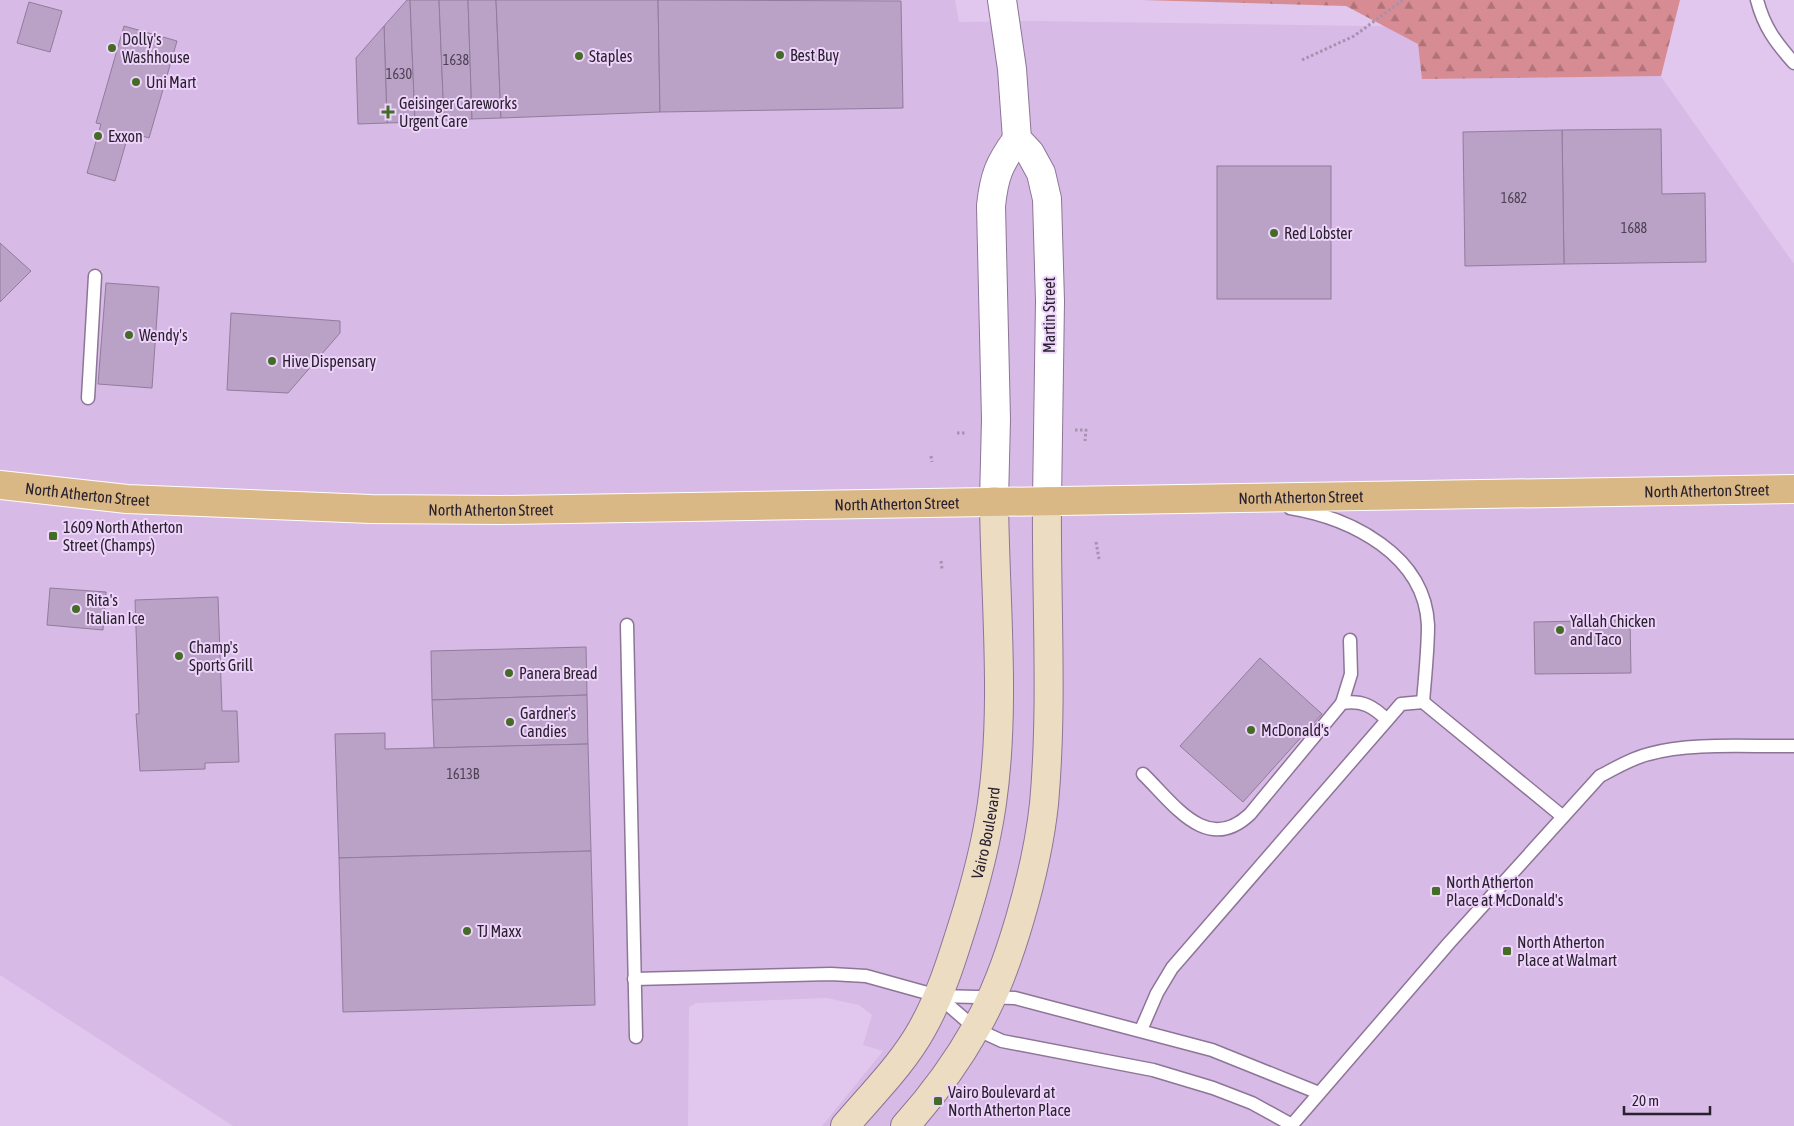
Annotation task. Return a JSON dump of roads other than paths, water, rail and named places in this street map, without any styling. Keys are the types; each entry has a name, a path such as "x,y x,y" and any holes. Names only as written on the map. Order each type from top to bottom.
{"main road":[{"name":"North Atherton Street","path":"0,485 127,499 371,509 501,510 1794,489"},
{"name":"Vairo Boulevard","path":"845,1126 896,1067 922,1030 938,996 975,886 992,801 998,724 994,501"},
{"path":"905,1126 976,1029 992,997 1011,944 1030,881 1044,806 1049,735 1047,501"}],"street":[{"path":"994,501 996,419 991,206 993,180 1004,156 1017,139 1012,70 1002,0"},
{"name":"Martin Street","path":"1017,139 1030,153 1041,173 1047,199 1050,301 1047,501"}],"lane":[{"path":"1757,0 1762,20 1773,40 1794,63"},
{"path":"88,398 95,276"},
{"path":"1221,497 1303,510 1329,518 1369,535 1387,548 1406,567 1424,603 1428,624 1423,702"},
{"path":"627,625 636,1036"},
{"path":"1143,774 1196,825 1210,829 1227,829 1239,824 1250,814 1342,704 1351,674 1350,640"},
{"path":"1342,704 1352,702 1365,703 1376,709 1387,720"},
{"path":"1141,1030 1157,993 1172,968 1401,704 1423,702 1562,816"},
{"path":"938,996 976,1029 1002,1041 1153,1070 1196,1083 1252,1104 1292,1126 1449,942 1600,776 1624,763 1648,754 1673,749 1794,746"},
{"path":"634,979 831,974 866,976 938,996 1015,998 1212,1050 1319,1094"}],"place":[{"name":"Dolly's Washhouse","path":"112,48"},
{"name":"Best Buy","path":"780,55"},
{"name":"Staples","path":"579,56"},
{"name":"Uni Mart","path":"136,82"},
{"name":"Geisinger Careworks Urgent Care","path":"388,112"},
{"name":"Exxon","path":"98,136"},
{"name":"Red Lobster","path":"1274,233"},
{"name":"Wendy's","path":"129,335"},
{"name":"Hive Dispensary","path":"272,361"},
{"name":"1609 North Atherton Street (Champs)","path":"53,536"},
{"name":"Rita's Italian Ice","path":"76,609"},
{"name":"Yallah Chicken and Taco","path":"1560,630"},
{"name":"Champ's Sports Grill","path":"179,656"},
{"name":"Panera Bread","path":"509,673"},
{"name":"Gardner's Candies","path":"510,722"},
{"name":"McDonald's","path":"1251,730"},
{"name":"North Atherton Place at McDonald's","path":"1436,891"},
{"name":"TJ Maxx","path":"467,931"},
{"name":"North Atherton Place at Walmart","path":"1507,951"},
{"name":"Vairo Boulevard at North Atherton Place","path":"938,1101"}]}
